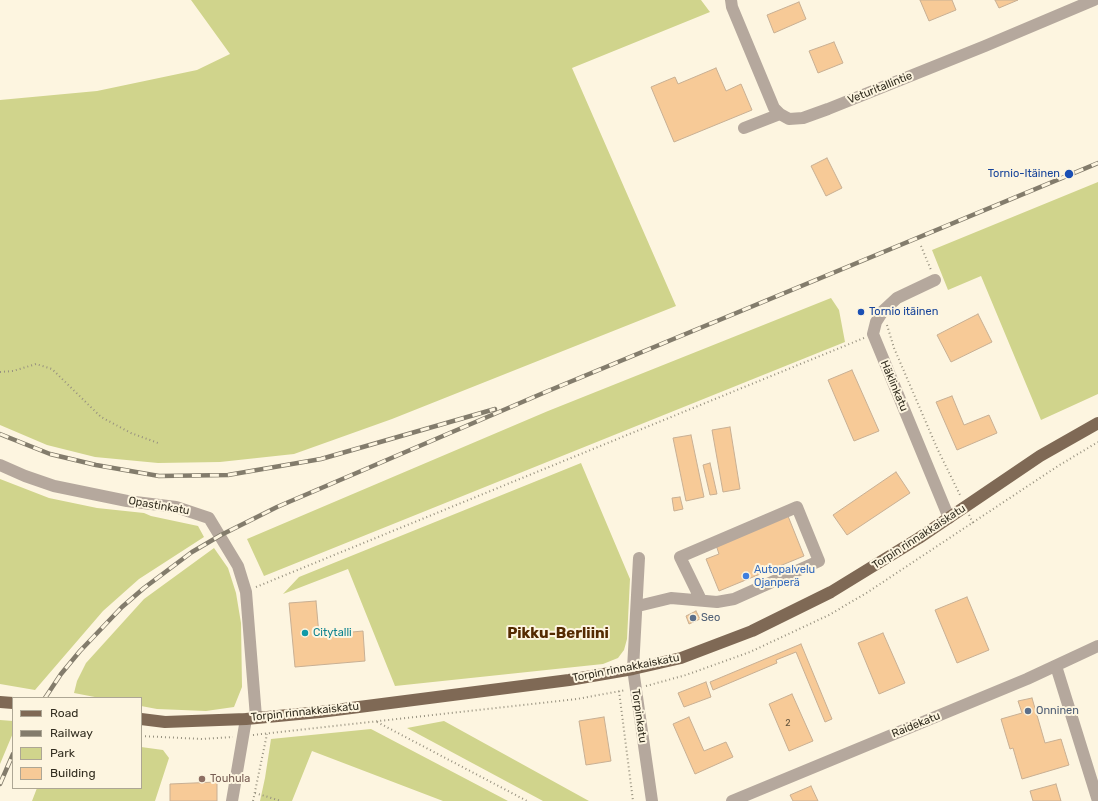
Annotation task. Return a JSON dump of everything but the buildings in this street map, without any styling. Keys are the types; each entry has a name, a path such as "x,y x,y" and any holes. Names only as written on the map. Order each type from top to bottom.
{"main road":[{"name":"Torpin rinnakkaiskatu","path":"142,719 165,722 251,718 328,711 569,680 633,669 681,658 711,648 797,610 861,574 949,518 1040,456 1098,423"},
{"path":"0,702 12,703"}],"street":[{"path":"731,0 732,7 774,108 780,114 744,128"},
{"name":"Veturitallintie","path":"780,114 789,119 803,118 828,109 985,46 1094,0"},
{"path":"873,334 876,322 883,311 897,298 935,280"},
{"name":"Häklinkatu","path":"873,334 949,518"},
{"name":"Opastinkatu","path":"0,465 54,486 127,501 176,507 210,518 238,566 246,592 251,718 232,801"},
{"path":"638,606 671,598 717,602 734,599 819,560 797,507 680,557 700,600"},
{"name":"Torpinkatu","path":"639,558 638,606 633,669 652,801"},
{"name":"Raidekatu","path":"732,801 1056,666 1098,646"},
{"path":"1056,666 1098,801"}],"path":[{"path":"921,246 935,280"},
{"path":"883,311 894,348 937,448 973,523"},
{"path":"246,592 264,583 873,334"},
{"path":"0,372 13,371 36,364 52,369 101,418 131,434 158,443"},
{"path":"619,692 633,801"},
{"path":"376,721 527,801"},
{"path":"253,801 267,734"},
{"path":"255,793 281,801"}],"green space":[{"path":"191,0 701,0 710,12 572,68 676,306 392,419 294,454 220,462 158,463 95,457 47,445 0,425 0,100 97,91 197,70 230,54"},
{"path":"1098,182 1098,394 1041,420 981,276 948,290 932,250"},
{"path":"831,298 839,310 845,342 264,576 247,539 548,411"},
{"path":"581,463 630,579 627,639 624,650 618,658 603,664 395,686 348,569 283,594 299,577"},
{"path":"0,479 49,498 97,508 144,513 151,516 198,526 204,537 139,579 103,611 35,690 0,684"},
{"path":"214,548 228,568 236,593 241,623 242,687 234,707 206,711 157,709 142,706 142,697 95,697 74,693 77,681 86,663 144,599"},
{"path":"0,720 12,721 12,735 0,764"},
{"path":"444,721 589,801 543,801 407,728"},
{"path":"371,729 508,801 443,801 312,751 292,801 260,801 271,739"},
{"path":"142,747 163,750 169,758 155,801 32,801 37,789 142,789"}],"railway":[{"path":"46,697 61,674 80,651 122,607 144,588 192,552 221,535 277,507 548,391 1098,163"},
{"path":"0,434 50,454 96,465 159,476 228,475 321,459 495,409"},
{"path":"0,784 12,756"}],"place":[{"name":"Tornio-Itäinen","path":"1069,174"},
{"name":"Tornio itäinen","path":"861,312"},
{"name":"Autopalvelu Ojanperä","path":"746,576"},
{"name":"Seo","path":"693,618"},
{"name":"Citytalli","path":"305,633"},
{"name":"Onninen","path":"1028,711"},
{"name":"Touhula","path":"202,779"}],"district":[{"name":"Pikku-Berliini","path":"558,634"}]}
